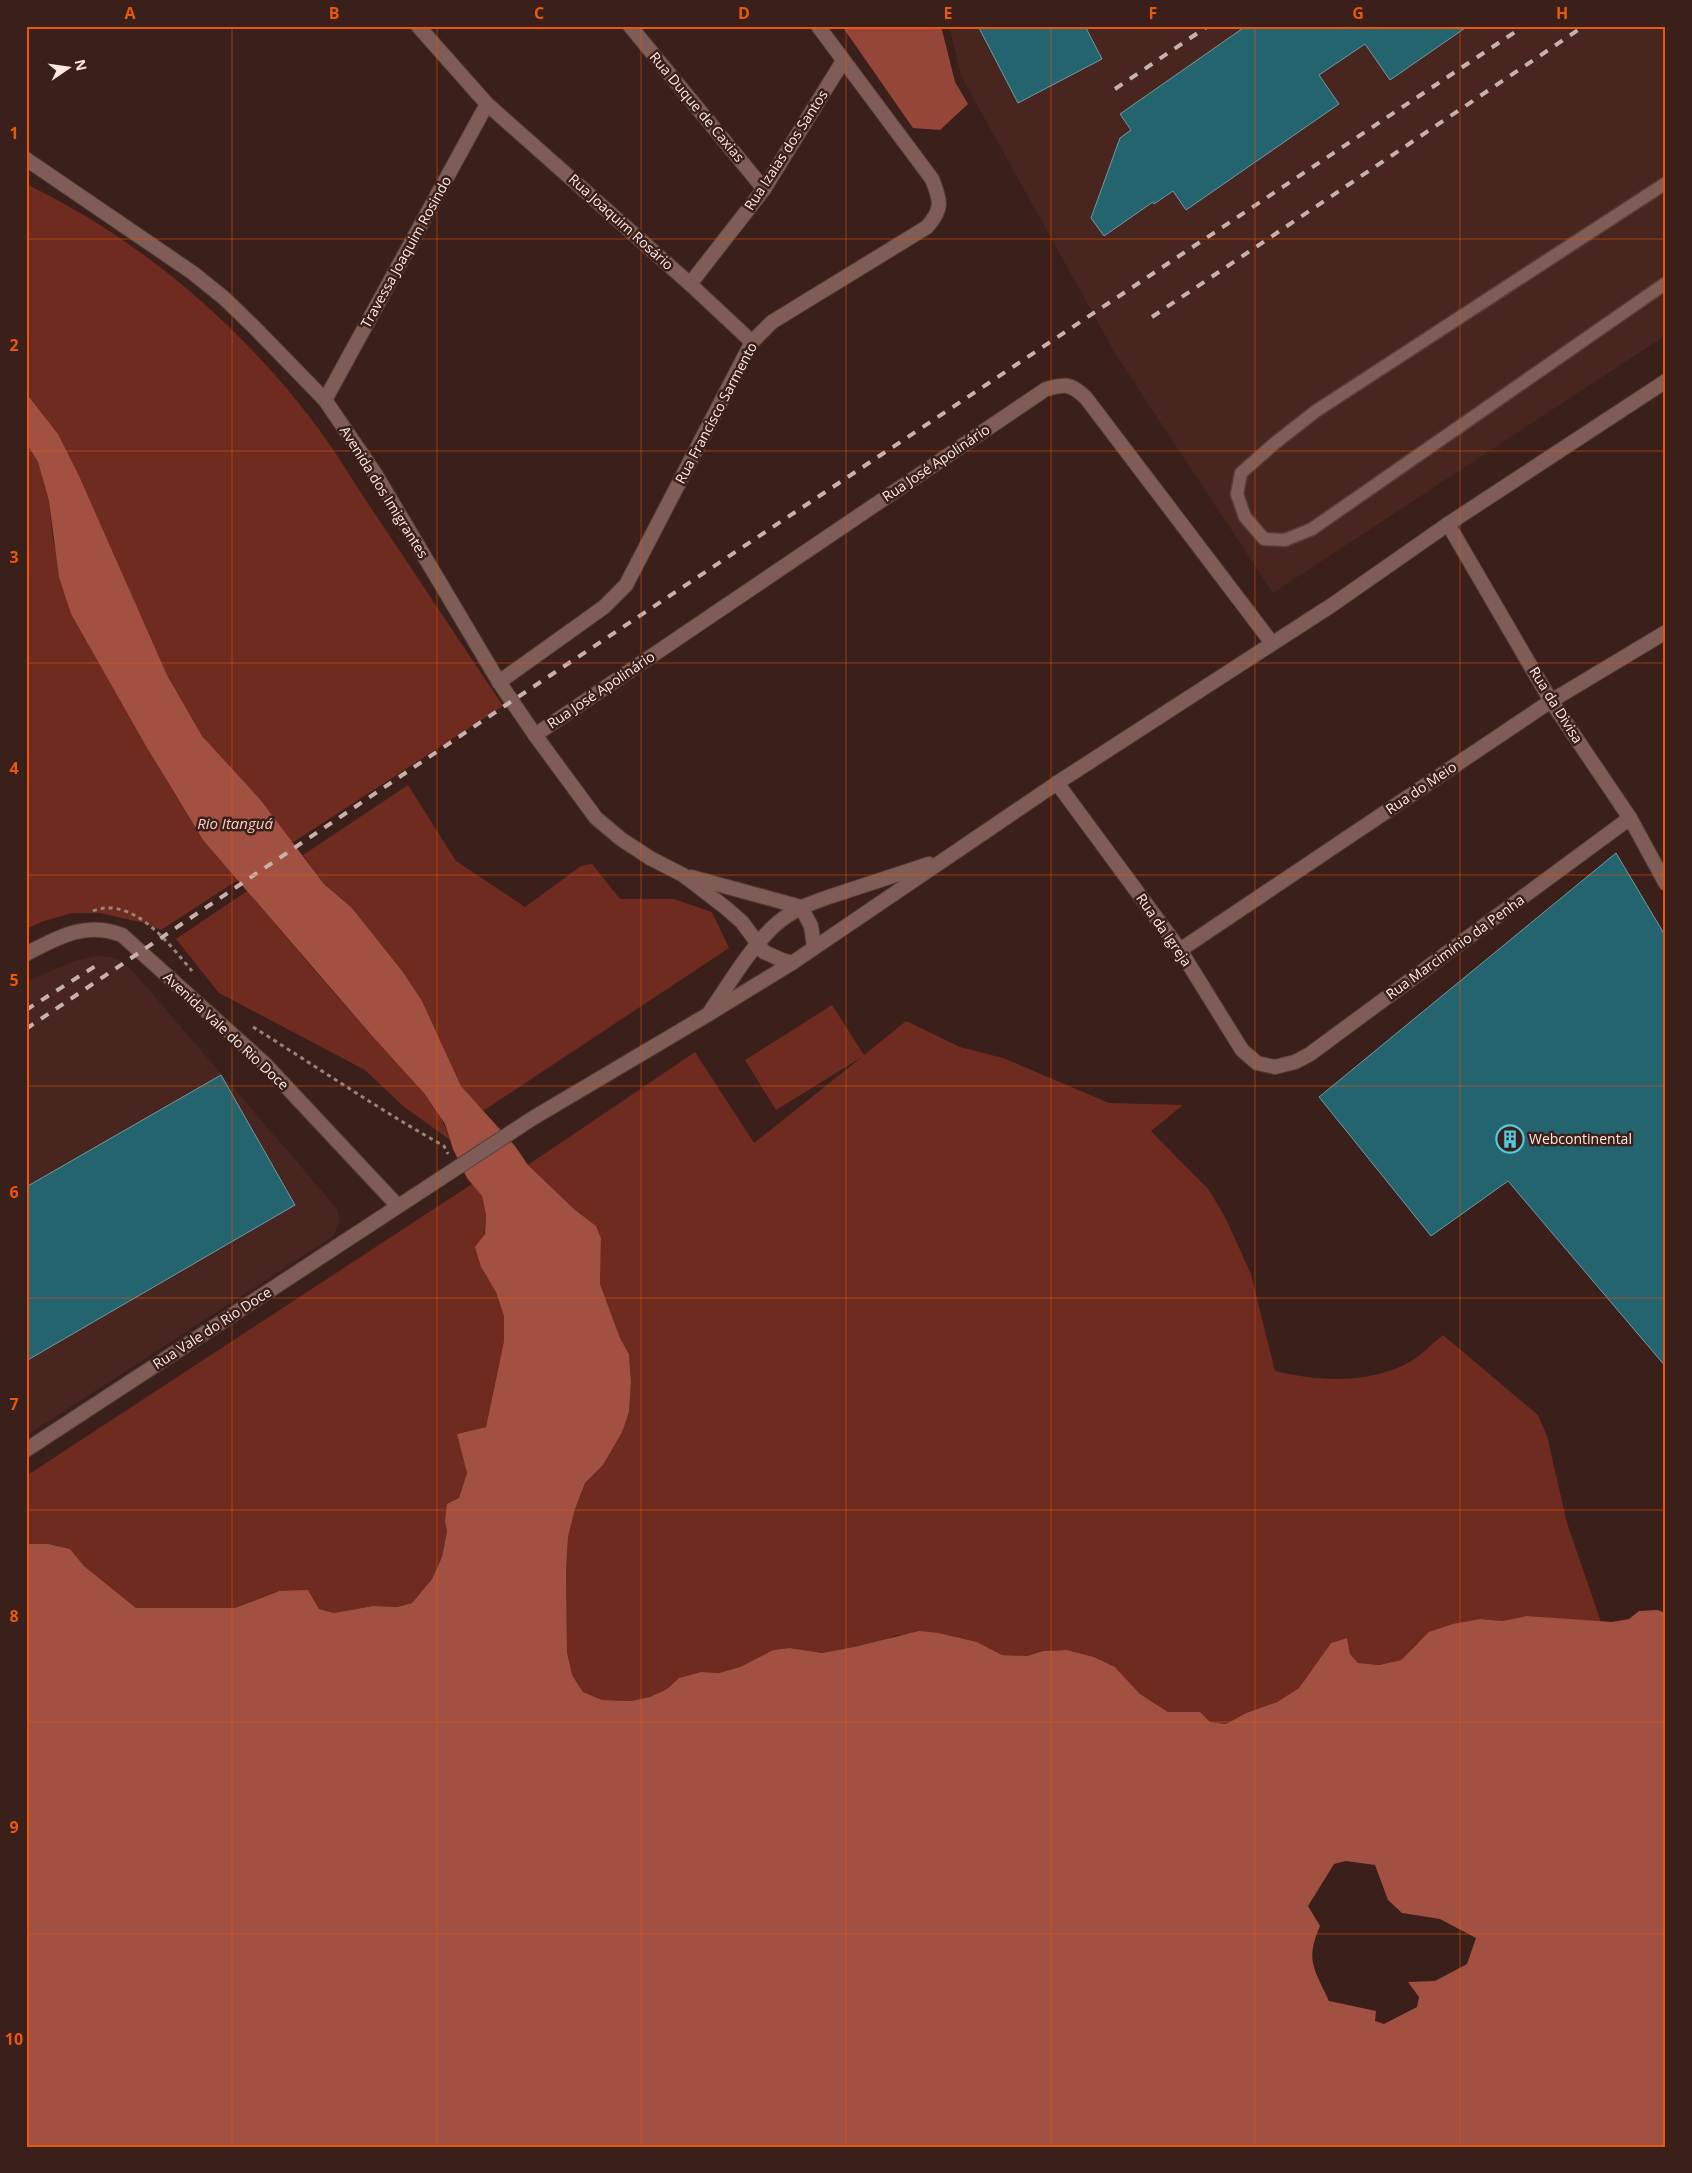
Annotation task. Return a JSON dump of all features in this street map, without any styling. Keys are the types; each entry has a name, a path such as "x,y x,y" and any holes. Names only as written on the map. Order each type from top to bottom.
{"street":[{"name":"Rua Joaquim Rosário","path":"418,26 487,104 690,284 752,342"},
{"name":"Rua Duque de Caxias","path":"630,26 764,189"},
{"name":"Rua Francisco Sarmento","path":"499,682 604,607 626,585 752,342 772,322 927,227 937,216 940,200 932,180 818,26"},
{"name":"Rua Izaias dos Santos","path":"690,284 764,189 843,61"},
{"name":"Travessa Joaquim Rosindo","path":"325,400 487,104"},
{"name":"Avenida dos Imigrantes","path":"26,159 193,273 242,315 325,400 376,475 499,682 596,818 621,839 650,858 683,875 742,922 758,945 772,956 792,962"},
{"name":"Rua Vale do Rio Doce","path":"26,1450 364,1230 397,1205 454,1168 533,1118 707,1015 792,962 1448,524 1666,381"},
{"name":"Rua José Apolinário","path":"535,735 1046,389 1063,385 1076,388 1086,398 1272,643"},
{"name":"Rua da Divisa","path":"1448,524 1551,701 1630,818 1666,884"},
{"name":"Rua do Meio","path":"1180,950 1551,701 1666,632"},
{"name":"Rua da Igreja","path":"1057,784 1180,950 1242,1050 1257,1063 1275,1068"},
{"name":"Rua Marcimínio da Penha","path":"1275,1068 1295,1062 1310,1054 1630,818"},
{"path":"707,1015 758,945 773,928 801,907 945,859"},
{"name":"Avenida dos Imigrantes","path":"683,875 801,907"},
{"path":"801,907 811,926 814,946"},
{"name":"Avenida Vale do Rio Doce","path":"26,954 58,937 77,930 100,929 122,936 265,1064 397,1205"}],"lane":[{"path":"1666,183 1316,411 1275,443 1241,473 1236,494 1245,517 1264,539 1285,540 1312,529 1666,283"}],"path":[{"path":"86,914 104,907 138,917 163,937 193,973"},
{"path":"248,1024 388,1114 444,1146 454,1168"}],"shaded area":[{"path":"842,26 941,26 955,82 968,104 940,130 913,128"},
{"path":"949,26 1666,26 1666,335 1273,593 1116,355 961,76"},
{"path":"26,184 67,205 107,229 145,256 218,316 283,384 337,455 503,706 292,843 259,798 202,736 167,675 58,434 26,393"},
{"path":"26,443 38,462 49,501 53,539 71,614 203,840 238,880 161,930 144,923 100,913 72,913 44,921 26,929"},
{"path":"408,785 456,861 525,907 581,866 592,864 620,899 674,899 712,912 729,948 483,1111 461,1086 422,1001 403,972 352,908 324,884 303,855"},
{"path":"247,891 371,1035 417,1084 436,1110 450,1140 403,1106 365,1070 219,993 176,939"},
{"path":"97,956 117,958 132,970 333,1204 337,1210 339,1223 334,1235 329,1239 26,1436 26,982 74,961"},
{"path":"832,1005 864,1055 906,1021 960,1047 1003,1058 1109,1103 1183,1105 1151,1131 1209,1190 1226,1219 1251,1274 1275,1371 1323,1379 1356,1378 1372,1375 1404,1365 1443,1335 1538,1415 1547,1436 1567,1523 1601,1622 1527,1616 1502,1621 1480,1619 1416,1644 1401,1660 1379,1665 1358,1663 1350,1654 1347,1638 1331,1643 1299,1688 1277,1702 1246,1713 1226,1724 1210,1722 1199,1712 1168,1712 1140,1694 1115,1667 1094,1657 1067,1650 1043,1651 1027,1656 1002,1655 977,1642 939,1633 897,1635 881,1641 822,1653 791,1648 773,1650 740,1667 719,1673 701,1672 679,1678 667,1689 650,1697 631,1701 602,1700 583,1692 572,1675 567,1652 566,1571 568,1537 575,1509 585,1483 603,1465 629,1412 631,1382 629,1354 620,1338 600,1284 601,1238 596,1226 574,1209 528,1165 695,1052 754,1143 862,1057 776,1110 745,1060"},
{"path":"472,1184 482,1196 486,1215 481,1267 496,1292 504,1315 504,1341 486,1427 457,1434 467,1473 459,1498 445,1521 447,1531 442,1557 432,1579 412,1603 397,1607 373,1606 334,1613 319,1609 278,1591 235,1608 136,1608 84,1566 70,1549 48,1544 26,1544 26,1476"}],"water":[{"name":"Rio Itanguá","path":"26,393 58,434 79,476 167,675 202,736 259,798 324,884 352,908 403,972 422,1001 461,1086 515,1146 528,1165 574,1209 596,1226 601,1238 600,1284 620,1338 629,1354 631,1382 629,1412 622,1432 603,1465 585,1483 575,1509 568,1537 566,1571 567,1652 572,1675 583,1692 602,1700 631,1701 650,1697 667,1689 679,1678 701,1672 719,1673 740,1667 773,1650 790,1648 822,1653 919,1631 939,1633 977,1642 1002,1655 1027,1656 1043,1651 1067,1650 1094,1657 1115,1667 1140,1694 1168,1712 1200,1712 1210,1722 1226,1724 1246,1713 1277,1702 1299,1688 1331,1643 1347,1638 1350,1654 1358,1663 1379,1665 1401,1660 1429,1632 1453,1624 1480,1619 1502,1621 1527,1616 1612,1622 1629,1619 1639,1611 1657,1610 1666,1613 1666,2147 26,2147 26,1544 48,1544 70,1549 84,1566 136,1608 235,1608 279,1591 308,1590 319,1609 334,1613 373,1606 397,1607 412,1603 432,1579 442,1557 447,1531 445,1521 447,1504 459,1498 467,1473 457,1434 486,1427 504,1341 504,1316 496,1292 481,1267 475,1247 485,1234 486,1215 482,1196 467,1178 453,1149 445,1124 424,1093 373,1037 203,840 146,746 71,614 59,577 49,501 38,462 26,443","holes":["1346,1861 1375,1865 1388,1900 1402,1913 1440,1919 1476,1938 1467,1964 1435,1981 1408,1982 1419,1997 1417,2007 1384,2024 1375,2021 1376,2011 1329,2001 1313,1964 1313,1948 1320,1926 1308,1906 1334,1864"]}],"building":[{"path":"978,26 1085,26 1102,59 1018,103"},
{"path":"1246,26 1468,26 1390,80 1365,44 1319,75 1339,104 1186,210 1173,191 1154,204 1153,202 1104,236 1091,218 1120,138 1131,130 1120,114"},
{"name":"Webcontinental","path":"1616,853 1666,937 1666,1367 1508,1181 1431,1236 1319,1097"},
{"path":"221,1075 295,1205 26,1361 26,1187"}],"railway":[{"path":"1115,89 1208,26"},
{"path":"26,1029 512,701 1524,26"},
{"path":"1152,317 1584,26"},
{"path":"26,1010 97,965"}],"place":[{"name":"Webcontinental","path":"1510,1139"}]}
